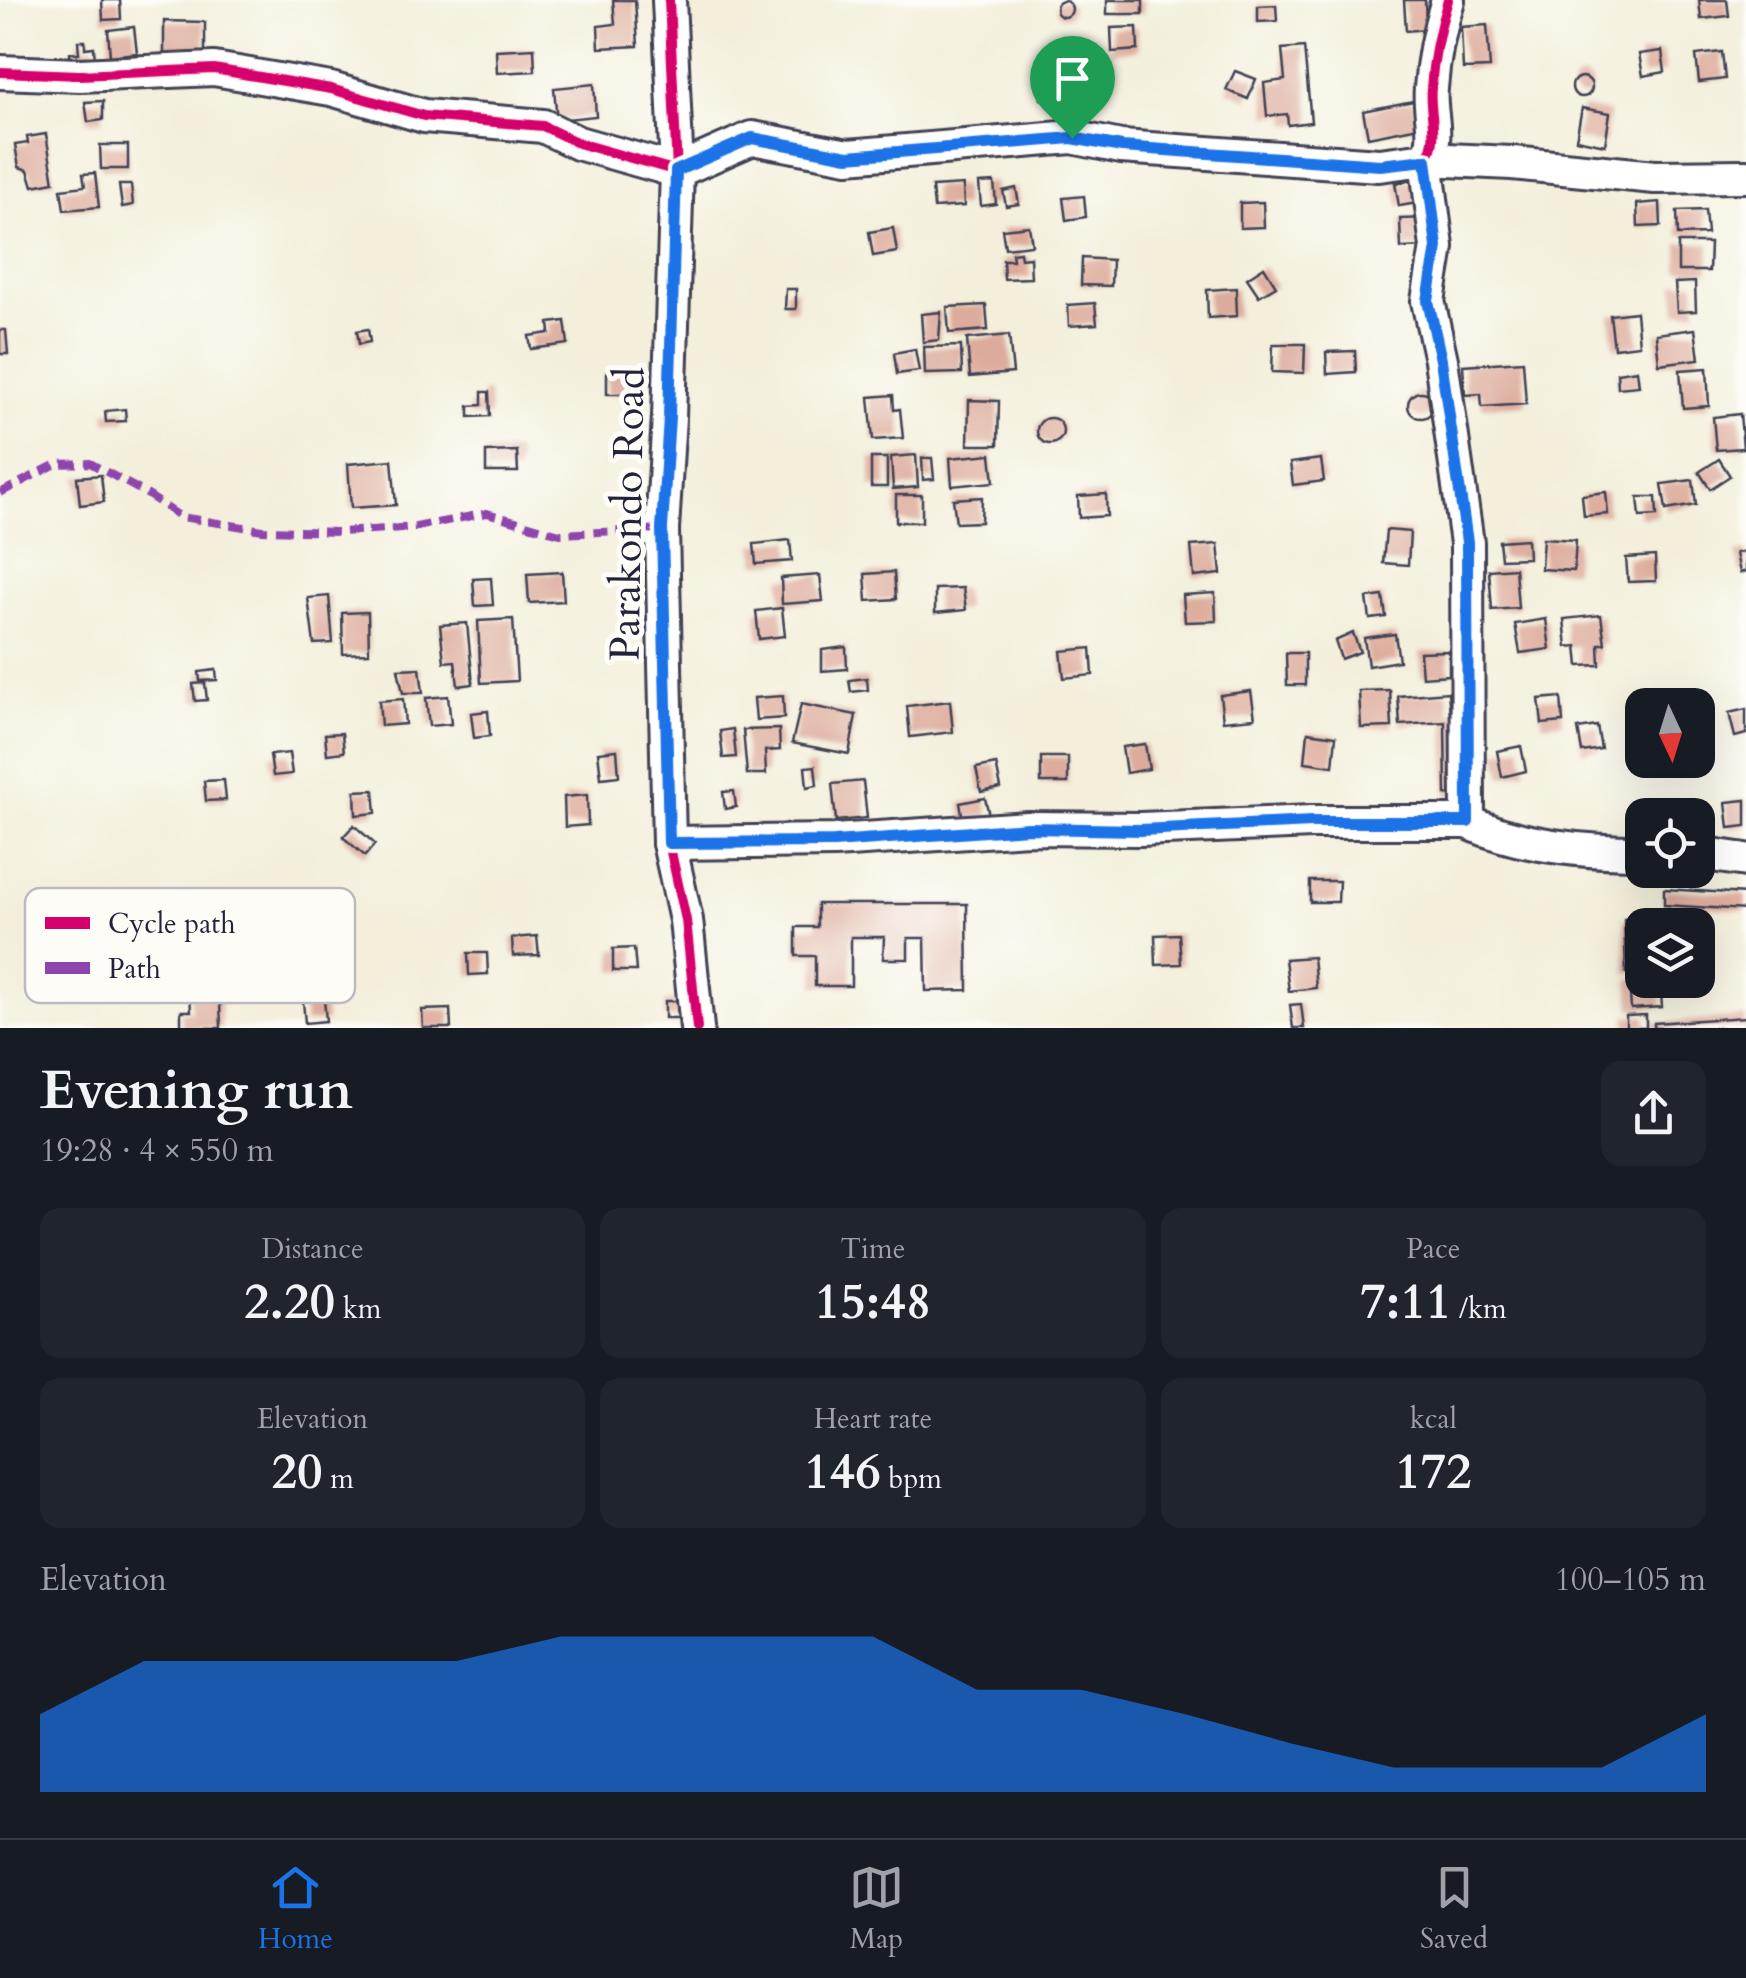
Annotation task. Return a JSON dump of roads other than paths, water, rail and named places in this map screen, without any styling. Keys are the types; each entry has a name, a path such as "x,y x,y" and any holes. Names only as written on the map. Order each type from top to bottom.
{"street":[{"name":"Parakondo Road","path":"669,0 676,171 662,529 669,843 686,920 697,1028"},
{"path":"1448,0 1430,92 1434,148 1426,160 1437,247 1428,301 1441,360 1467,542 1468,822"},
{"path":"0,72 118,75 214,69 332,89 424,116 543,126 578,143 676,171 752,138 848,156 1072,138 1122,147 1380,165 1426,160 1512,163 1655,177 1746,176"},
{"path":"669,843 834,842 1028,828 1140,830 1312,822 1468,822 1485,830 1589,852 1625,852"},
{"path":"1715,855 1746,860"}]}
